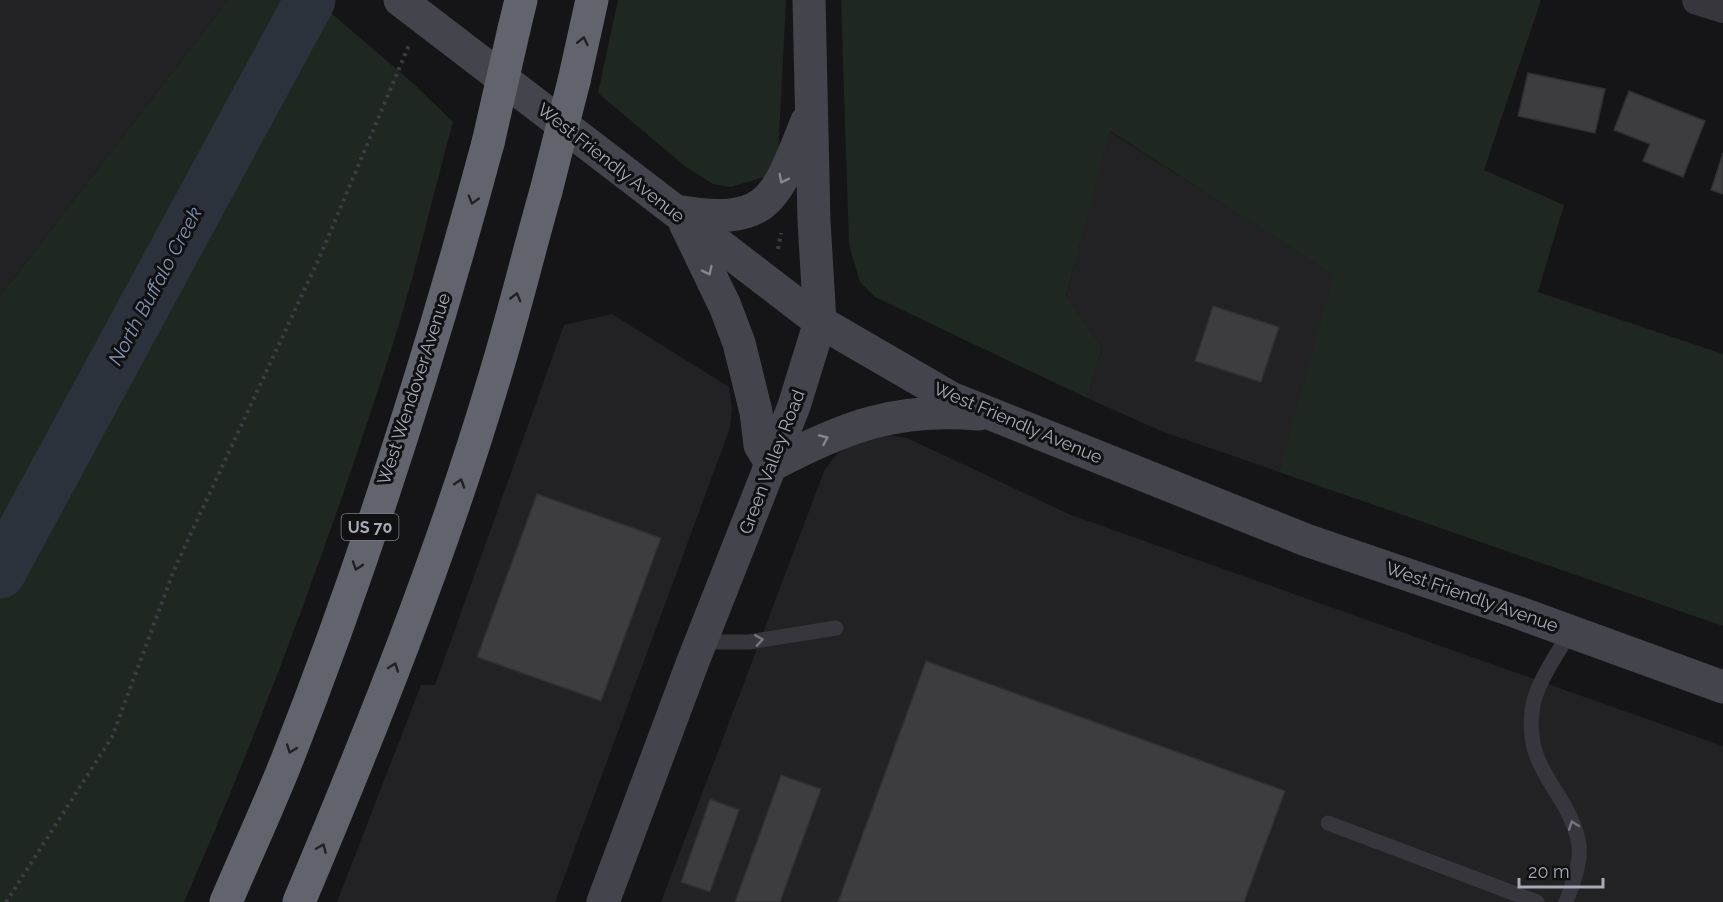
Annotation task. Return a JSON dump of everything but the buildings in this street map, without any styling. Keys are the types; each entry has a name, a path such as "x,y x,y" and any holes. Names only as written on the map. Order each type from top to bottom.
{"highway":[{"path":"299,902 373,725 454,500 494,380 546,191 592,0"},
{"name":"West Wendover Avenue","path":"226,902 287,760 355,573 409,411 489,143 518,10"}],"main road":[{"name":"Green Valley Road","path":"603,902 701,642 772,465 806,373 820,322 814,221 809,0"},
{"name":"West Friendly Avenue","path":"410,8 820,322 951,398 1306,540 1723,687"},
{"path":"678,214 732,217 764,203 778,188 813,106"},
{"path":"678,214 725,306 740,347 756,412 760,445 772,465 822,439 887,417 965,413 995,416"}],"street":[{"path":"1697,0 1723,8"}],"lane":[{"path":"701,642 749,642 836,628"},
{"path":"1566,902 1576,873 1579,841 1569,814 1539,765 1531,736 1532,708 1570,632"},
{"path":"1328,823 1537,902"}],"path":[{"path":"6,902 112,737 174,570 321,254 410,8"},
{"path":"778,249 782,233"}],"shaded area":[{"path":"0,0 228,0 0,296"},
{"path":"228,0 316,0 415,85 453,122 400,322 344,490 295,629 184,902 0,902 0,296"},
{"path":"618,0 786,0 778,156 764,177 731,187 713,184 686,167 598,93"},
{"path":"841,0 1541,0 1484,170 1564,205 1538,292 1723,354 1723,626 1279,472 1334,275 1110,131 1066,296 1102,347 1087,398 875,297 860,282 849,245"},
{"path":"1109,131 1335,275 1279,472 1161,431 1087,398 1102,347 1066,297"},
{"path":"612,314 729,387 732,409 730,428 555,902 337,902 421,685 435,685 564,325"},
{"path":"888,435 907,438 1071,515 1723,746 1723,902 661,902 825,469 838,453 855,442"}],"waterway":[{"name":"North Buffalo Creek","path":"0,573 310,0"}]}
